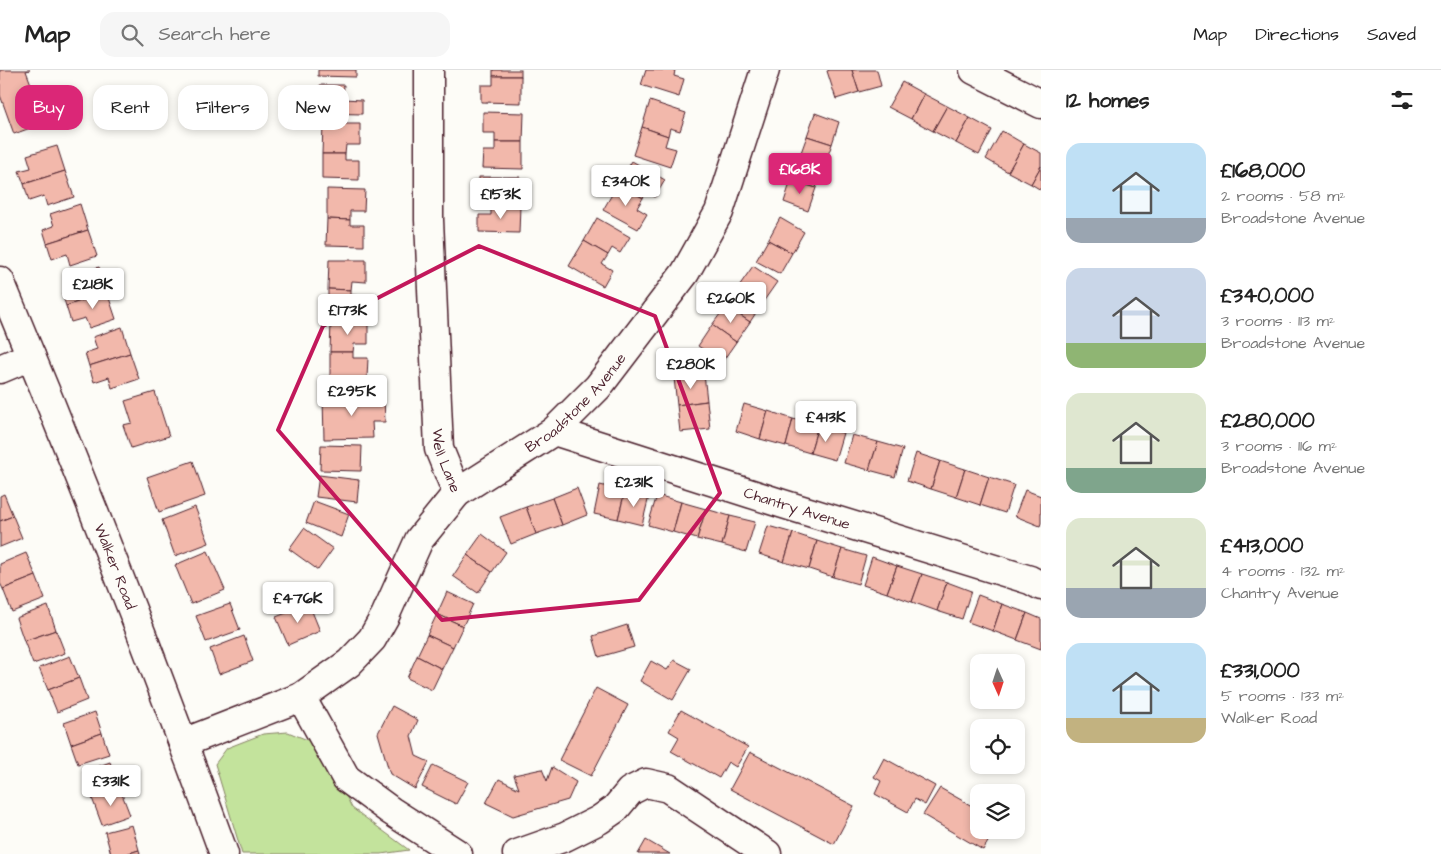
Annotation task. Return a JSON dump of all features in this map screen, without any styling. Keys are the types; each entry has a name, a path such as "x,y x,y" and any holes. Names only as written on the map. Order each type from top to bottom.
{"street":[{"name":"Well Lane","path":"183,743 301,697 349,663 372,639 385,616 419,540 457,493 439,449 428,220 429,70"},
{"name":"Broadstone Avenue","path":"457,493 554,431 598,387 685,273 720,212 765,70"},
{"path":"974,70 1041,104"},
{"name":"Walker Road","path":"0,281 183,743 224,854"},
{"path":"0,369 31,356"},
{"name":"Chantry Avenue","path":"554,431 1020,577 1041,586"},
{"path":"301,697 346,778 391,811 458,854"},
{"path":"517,854 565,837 599,820 615,809 630,791 646,783 668,788 767,854"}],"highlighted area":[{"path":"479,246 655,316 720,493 639,600 442,620 278,430 323,326"}],"green space":[{"path":"288,732 322,746 352,808 409,850 381,854 242,854 215,764 227,748 263,734"}],"building":[{"path":"0,70 30,70 26,71 31,85 15,85 15,130 25,130 14,134 0,95"},
{"path":"318,70 356,70 356,77 318,76"},
{"path":"493,70 521,70 521,76 493,76"},
{"path":"646,70 675,70 674,76 684,79 679,97 641,85"},
{"path":"852,70 859,92 836,99 827,71"},
{"path":"852,70 877,70 881,86 859,92"},
{"path":"493,76 521,76 521,103 481,102 481,85 493,85"},
{"path":"902,82 924,94 911,119 888,107"},
{"path":"924,94 947,106 933,131 911,119"},
{"path":"349,99 362,100 362,114 349,114"},
{"path":"650,101 686,113 680,131 670,128 668,136 642,127"},
{"path":"947,106 970,118 956,143 933,131"},
{"path":"483,112 524,113 523,142 495,142 495,133 483,133"},
{"path":"815,113 839,122 832,144 807,136"},
{"path":"970,118 992,130 979,155 956,143"},
{"path":"349,124 360,124 360,145 346,145 345,154 322,154 323,130 349,130"},
{"path":"642,127 668,136 665,146 676,149 670,167 633,155"},
{"path":"1002,131 1024,144 1008,172 986,159"},
{"path":"807,136 832,144 824,166 799,158"},
{"path":"495,142 523,142 523,169 482,168 483,151 495,151"},
{"path":"1024,144 1041,153 1041,166 1031,184 1008,172"},
{"path":"57,146 65,171 24,184 19,171 31,168 27,155"},
{"path":"322,154 345,154 345,160 359,160 359,180 322,179"},
{"path":"799,158 824,166 816,188 791,180"},
{"path":"632,161 665,180 655,197 647,192 643,198 618,184"},
{"path":"1041,166 1041,190 1031,184"},
{"path":"65,171 74,197 47,206 44,196 29,201 24,184"},
{"path":"479,177 520,177 520,206 491,206 491,198 479,198"},
{"path":"791,180 816,188 808,211 784,202"},
{"path":"618,184 643,198 637,208 647,214 638,229 603,210"},
{"path":"327,189 365,190 364,211 350,211 350,220 327,219"},
{"path":"80,204 88,230 47,243 43,230 54,226 50,214"},
{"path":"491,206 520,206 519,233 479,232 479,215 491,215"},
{"path":"597,218 630,237 620,253 612,248 608,255 584,241"},
{"path":"780,218 804,232 792,253 768,240"},
{"path":"327,219 350,220 350,225 364,225 364,246 326,245"},
{"path":"88,230 97,256 70,265 67,254 52,259 47,243"},
{"path":"768,240 792,253 780,274 756,261"},
{"path":"584,241 608,255 602,264 612,270 603,286 569,266"},
{"path":"329,260 366,260 366,282 352,281 351,290 328,289"},
{"path":"753,266 777,282 763,302 739,286"},
{"path":"99,267 107,292 66,306 62,293 73,289 69,277"},
{"path":"739,286 763,302 750,322 726,306"},
{"path":"328,289 351,290 351,295 365,296 365,316 328,315"},
{"path":"107,292 116,319 89,328 85,318 71,322 66,306"},
{"path":"726,306 750,322 736,342 712,325"},
{"path":"331,322 368,323 368,344 354,344 353,352 330,352"},
{"path":"712,325 736,342 722,362 698,346"},
{"path":"122,327 130,353 89,366 85,353 97,349 93,337"},
{"path":"330,352 353,352 353,358 368,358 367,378 330,378"},
{"path":"130,353 139,379 112,388 109,377 94,382 89,366"},
{"path":"704,374 707,401 677,405 674,378"},
{"path":"155,392 169,436 131,448 123,425 132,423 125,401"},
{"path":"384,396 385,422 372,422 373,438 324,439 323,398"},
{"path":"707,401 710,429 680,432 677,405"},
{"path":"744,404 768,411 760,439 736,431"},
{"path":"768,411 793,419 786,446 760,439"},
{"path":"793,419 818,426 810,453 786,446"},
{"path":"818,426 843,433 835,460 810,453"},
{"path":"852,435 878,442 869,470 844,463"},
{"path":"878,442 903,449 895,477 869,470"},
{"path":"321,445 362,446 361,471 320,470"},
{"path":"916,453 940,461 931,489 907,481"},
{"path":"193,461 205,496 159,512 147,477"},
{"path":"940,461 965,469 956,497 931,489"},
{"path":"965,469 989,477 980,505 956,497"},
{"path":"319,475 359,480 357,502 316,497"},
{"path":"989,477 1014,485 1005,513 980,505"},
{"path":"600,485 625,491 618,519 594,514"},
{"path":"577,488 587,515 562,525 552,498"},
{"path":"1025,490 1041,496 1040,526 1015,516"},
{"path":"625,491 649,496 642,525 618,519"},
{"path":"4,494 13,516 0,521 0,496"},
{"path":"657,495 681,502 673,532 648,525"},
{"path":"552,498 562,525 536,534 526,507"},
{"path":"314,501 349,514 341,537 306,523"},
{"path":"681,502 706,509 697,539 673,532"},
{"path":"195,507 209,543 175,556 162,520"},
{"path":"526,507 536,534 511,544 500,517"},
{"path":"706,509 730,516 722,545 697,539"},
{"path":"13,516 22,538 0,547 0,521"},
{"path":"730,516 755,522 746,552 722,545"},
{"path":"768,526 793,533 784,562 759,554"},
{"path":"304,528 333,549 318,570 289,549"},
{"path":"793,533 817,541 809,569 784,562"},
{"path":"482,534 506,552 492,572 467,555"},
{"path":"817,541 842,549 833,577 809,569"},
{"path":"842,549 866,556 858,584 833,577"},
{"path":"208,551 225,590 191,604 175,565"},
{"path":"26,553 36,576 3,589 0,583 0,564"},
{"path":"467,555 492,572 478,593 453,576"},
{"path":"872,557 897,566 887,593 863,585"},
{"path":"897,566 922,574 912,602 887,593"},
{"path":"922,574 947,582 937,611 912,602"},
{"path":"36,576 45,599 12,612 3,589"},
{"path":"947,582 971,591 962,619 937,611"},
{"path":"447,592 473,604 463,626 437,614"},
{"path":"978,595 1002,604 993,631 968,622"},
{"path":"230,604 240,630 206,642 196,616"},
{"path":"309,604 320,631 288,645 276,617"},
{"path":"1002,604 1027,613 1017,640 993,631"},
{"path":"48,606 56,630 24,641 16,618"},
{"path":"1027,613 1041,619 1041,649 1017,640"},
{"path":"437,614 463,626 453,647 427,635"},
{"path":"627,625 634,647 599,657 593,636"},
{"path":"56,630 65,653 33,664 24,641"},
{"path":"427,635 453,647 442,669 417,656"},
{"path":"244,636 253,661 219,674 210,649"},
{"path":"70,656 79,678 48,690 39,668"},
{"path":"417,656 442,669 432,690 407,678"},
{"path":"674,660 691,669 673,700 640,681 651,661 667,670"},
{"path":"79,678 87,700 57,712 48,690"},
{"path":"596,688 628,705 591,776 559,760"},
{"path":"392,706 418,720 411,736 416,756 429,762 415,789 390,774 378,733"},
{"path":"681,710 748,747 736,767 728,762 719,778 671,751 679,737 669,731"},
{"path":"95,712 102,733 71,744 64,723"},
{"path":"102,733 109,754 78,764 71,744"},
{"path":"750,752 854,806 834,844 730,789"},
{"path":"884,758 935,786 925,805 915,799 908,812 875,794 881,781 874,777"},
{"path":"110,762 120,789 92,798 83,772"},
{"path":"433,765 468,782 456,804 422,787"},
{"path":"552,767 576,782 568,800 513,816 486,803 499,779 519,789 514,775 542,769 547,781"},
{"path":"940,788 970,805 970,839 990,839 983,850 923,815"},
{"path":"120,789 130,815 102,825 92,798"},
{"path":"132,825 139,850 126,854 111,854 105,832"},
{"path":"646,840 670,854 638,854"},
{"path":"139,850 140,854 126,854"}]}
